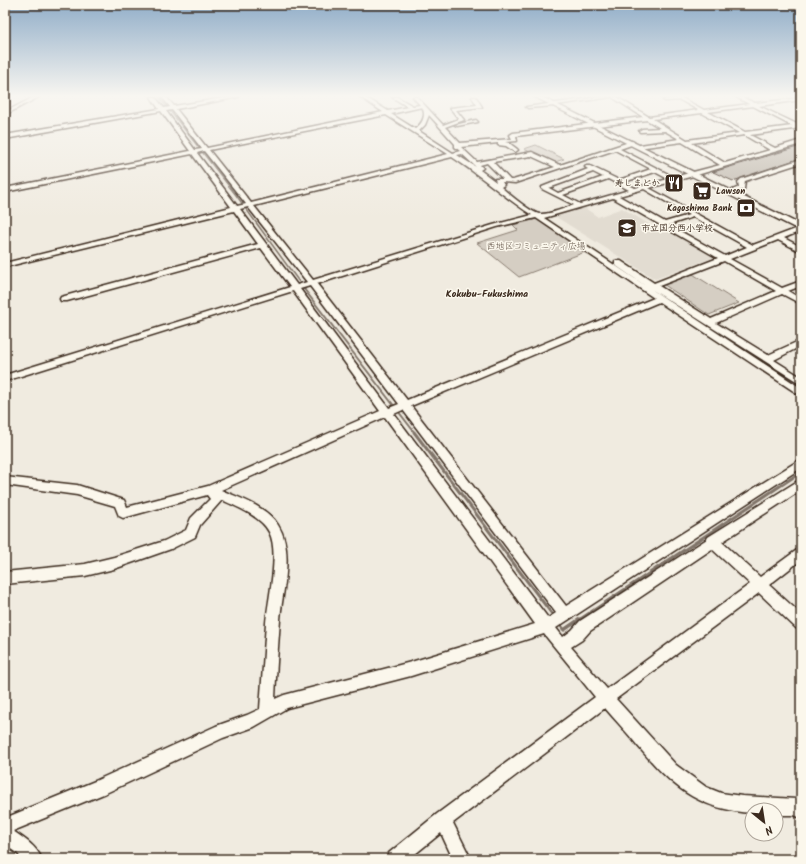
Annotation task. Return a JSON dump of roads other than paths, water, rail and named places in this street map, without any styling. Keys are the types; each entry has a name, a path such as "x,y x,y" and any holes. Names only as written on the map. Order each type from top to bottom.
{"main road":[{"path":"620,137 731,192 801,229"}],"street":[{"path":"189,137 295,288 565,615"},
{"path":"5,190 266,137"},
{"path":"424,137 451,155 481,167"},
{"path":"451,137 498,183 502,192 513,200 653,285 801,381"},
{"path":"5,265 451,155 461,148 515,140 513,137"},
{"path":"678,137 724,165"},
{"path":"640,147 683,140 686,142 720,137"},
{"path":"750,137 774,150"},
{"path":"5,378 495,226 580,206 695,174 801,142"},
{"path":"498,183 508,181 513,182 527,178 632,143"},
{"path":"461,148 507,144 515,150"},
{"path":"617,149 673,179"},
{"path":"199,151 248,205 310,284 546,627 604,698 672,772 693,790 713,799 755,806 796,807 801,810"},
{"path":"481,167 488,161 532,154 560,168"},
{"path":"488,161 508,181"},
{"path":"731,192 742,188 741,182 743,180 801,161"},
{"path":"576,162 635,190"},
{"path":"580,206 544,188 592,170"},
{"path":"619,182 655,170"},
{"path":"557,195 607,177"},
{"path":"644,187 753,248"},
{"path":"614,196 801,302"},
{"path":"665,224 694,215"},
{"path":"541,216 644,289 801,393"},
{"path":"644,289 801,229"},
{"path":"779,238 801,250"},
{"path":"64,300 264,245"},
{"path":"710,322 801,283"},
{"path":"5,481 77,490 120,503 123,513 210,490 396,409 659,299"},
{"path":"768,359 801,343"},
{"path":"5,826 100,787 221,731 249,722 284,702 411,669 546,627 801,463"},
{"path":"562,646 577,635 584,626 712,540 801,484"},
{"path":"5,578 85,570 114,563 167,546 191,534 195,522 211,507 216,500 210,490"},
{"path":"210,490 253,511 274,527 279,541 279,561 267,713"},
{"path":"712,540 801,623"},
{"path":"395,859 443,820 604,698 801,553"},
{"path":"443,820 462,859"},
{"path":"5,835 24,848 33,859"}],"waterway":[{"path":"191,137 236,195 305,290"},
{"path":"304,289 415,433"},
{"path":"414,432 555,618"},
{"path":"579,620 801,472"},
{"path":"559,623 564,630 580,619"}],"place":[{"name":"寿しまどか","path":"674,183"},
{"name":"Lawson","path":"702,191"},
{"name":"Kagoshima Bank","path":"746,208"},
{"name":"市立国分西小学校","path":"627,228"}],"district":[{"name":"Kokubu-Fukushima","path":"487,293"}],"park label":[{"name":"西地区コミュニティ広場","path":"536,246"}]}
